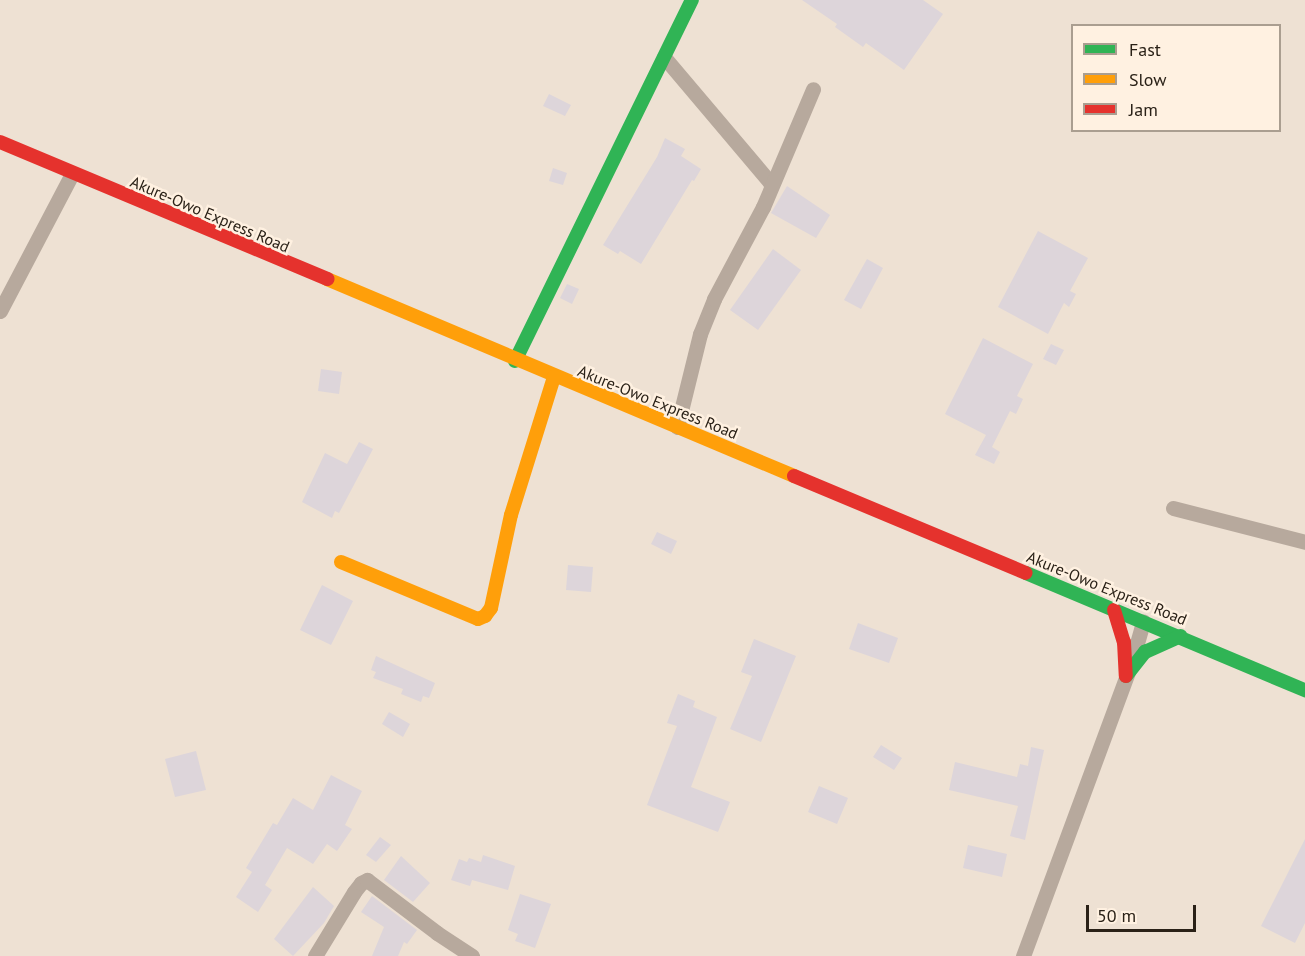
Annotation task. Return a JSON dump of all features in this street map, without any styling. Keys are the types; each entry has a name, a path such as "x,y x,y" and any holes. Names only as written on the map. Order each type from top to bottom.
{"main road":[{"path":"515,361 693,0"},
{"name":"Akure-Owo Express Road","path":"0,142 515,361 1305,690"},
{"path":"341,562 478,619 485,616 491,608 511,515 554,376"},
{"path":"1114,610 1124,642 1126,676"},
{"path":"1126,676 1146,652 1180,636"}],"street":[{"path":"664,57 772,185"},
{"path":"678,427 703,325 772,185 813,89"},
{"path":"0,311 72,174"},
{"path":"1173,508 1305,542"},
{"path":"1023,956 1126,676 1143,622"},
{"path":"315,956 354,892 361,883 367,880 437,933 472,956"}],"building":[{"path":"802,0 923,0 943,14 904,70 866,43 863,47 835,27 837,24"},
{"path":"549,94 571,105 565,116 543,106"},
{"path":"665,138 685,149 681,156 701,169 641,264 620,251 618,254 603,245 657,157"},
{"path":"553,168 567,173 563,185 549,181"},
{"path":"787,186 830,215 816,238 771,213"},
{"path":"1038,231 1088,258 1070,291 1076,294 1069,307 1064,303 1048,334 998,307"},
{"path":"773,249 801,270 758,330 730,310"},
{"path":"867,259 883,268 861,309 844,300"},
{"path":"567,284 579,289 572,304 560,298"},
{"path":"983,338 1033,364 1017,396 1023,399 1016,414 1010,411 992,447 1000,452 994,464 975,455 986,435 945,414"},
{"path":"1051,344 1064,350 1056,365 1043,359"},
{"path":"321,369 342,372 339,394 318,391"},
{"path":"359,442 373,449 339,513 335,511 332,518 302,502 325,453 347,464"},
{"path":"657,532 677,541 671,554 651,544"},
{"path":"568,565 593,567 591,592 566,590"},
{"path":"322,585 353,601 331,645 300,630"},
{"path":"858,623 898,638 889,663 849,649"},
{"path":"754,639 796,656 761,742 730,729 752,676 741,672"},
{"path":"376,656 435,683 429,698 423,696 421,702 401,694 403,689 373,678 376,672 371,670"},
{"path":"678,694 695,701 693,707 717,717 691,787 730,802 718,832 647,805 677,726 667,723"},
{"path":"389,712 410,724 403,737 382,724"},
{"path":"881,745 902,758 894,770 873,757"},
{"path":"1031,747 1044,750 1025,840 1010,836 1018,806 949,790 955,762 1017,777 1020,764 1028,766"},
{"path":"196,751 206,790 175,797 165,759"},
{"path":"331,775 362,791 345,825 352,829 337,851 327,844 313,864 287,848 265,885 272,890 258,912 236,897 252,872 246,868 273,823 277,825 293,798 313,810"},
{"path":"819,786 848,798 837,824 808,812"},
{"path":"380,837 391,845 376,862 366,855"},
{"path":"1305,839 1305,923 1295,943 1261,926"},
{"path":"968,845 1007,854 1002,877 963,868"},
{"path":"483,855 515,866 508,890 472,880 470,886 451,880 459,859 467,862 469,858 481,862"},
{"path":"401,856 430,883 413,902 384,880"},
{"path":"313,887 334,906 324,923 293,956 274,939"},
{"path":"520,894 551,904 535,948 515,941 518,934 508,930"},
{"path":"372,896 417,930 407,944 404,942 398,956 372,956 384,927 361,912"}],"traffic: fast":[{"path":"515,361 692,0"},
{"path":"1026,573 1305,690"},
{"path":"1126,676 1145,652 1181,636"}],"traffic: slow":[{"path":"327,279 794,476"},
{"path":"341,562 478,619 485,616 491,608 511,515 554,377"}],"traffic: jam":[{"path":"0,142 327,279"},
{"path":"794,476 1026,573"},
{"path":"1114,610 1124,642 1126,676"}]}
